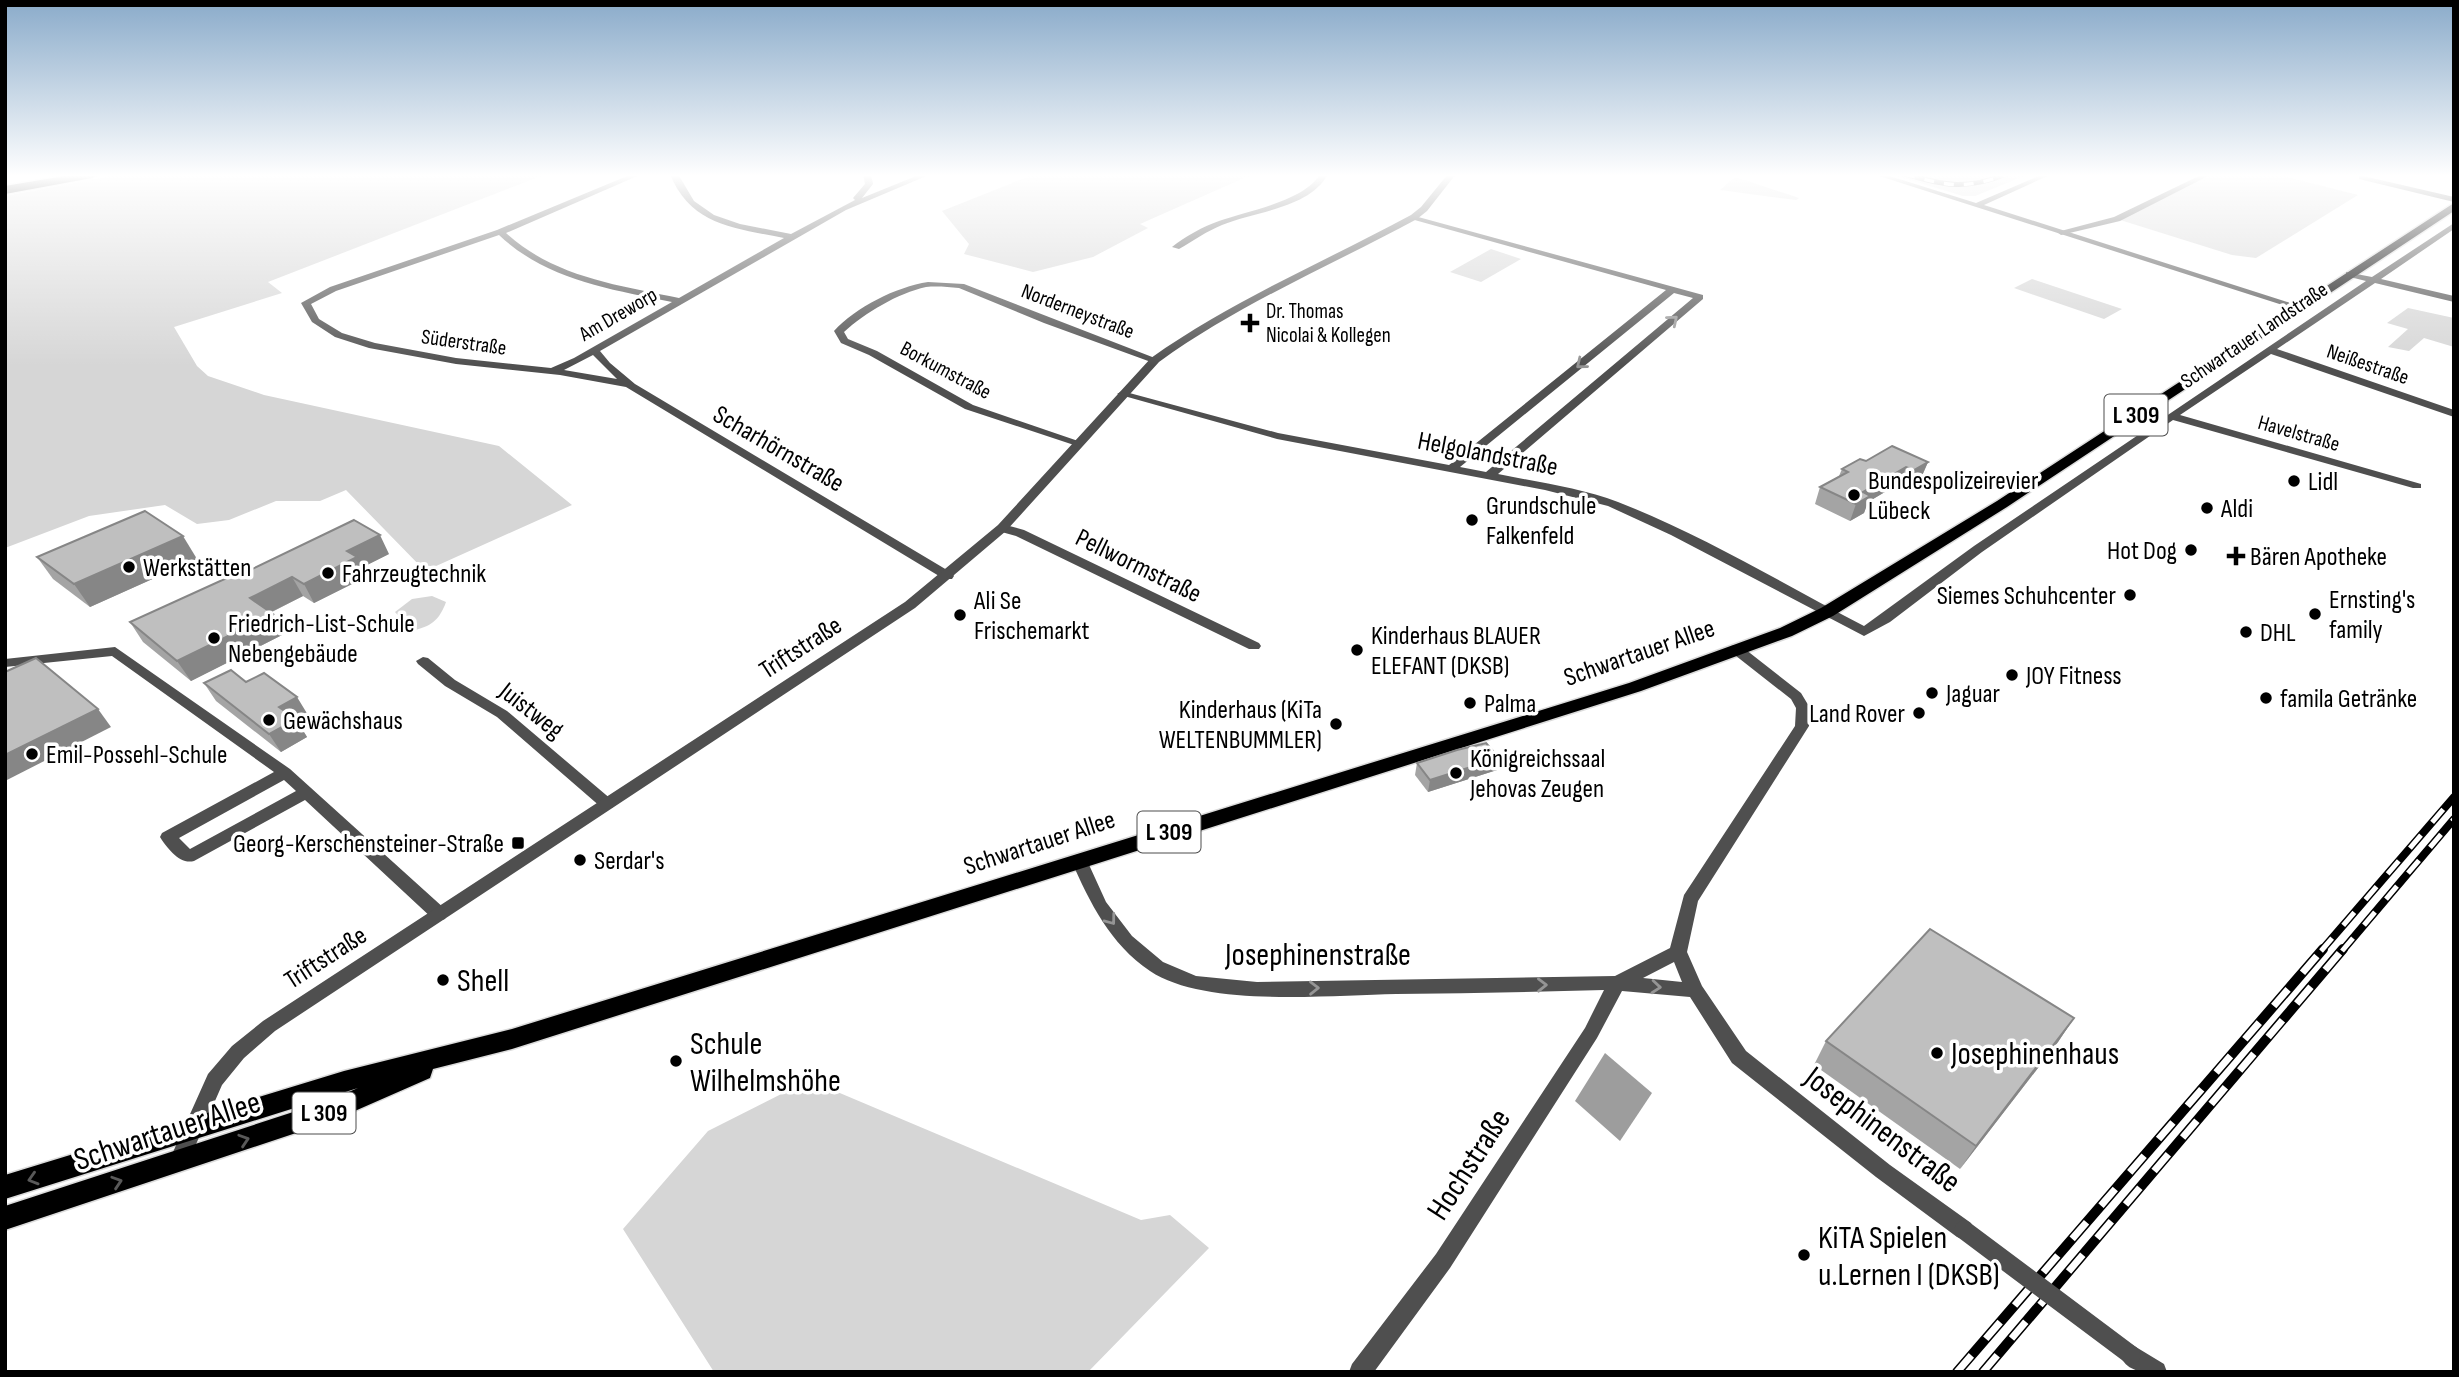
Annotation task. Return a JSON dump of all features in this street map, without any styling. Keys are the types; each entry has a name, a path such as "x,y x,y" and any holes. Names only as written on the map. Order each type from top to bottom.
{"main road":[{"name":"Schwartauer Landstraße","path":"1827,612 2001,504 2404,238"},
{"name":"Schwartauer Allee","path":"5,1187 344,1081 464,1052 1622,691 1786,632 1827,612"},
{"name":"Schwartauer Allee","path":"5,1218 332,1110 464,1052"}],"street":[{"name":"Süderstraße","path":"482,238 333,289 305,306 309,314 322,325 340,335 379,347 470,364 552,371 630,385"},
{"path":"506,238 516,250 555,270 678,301"},
{"name":"Am Dreworp","path":"552,371 594,350 789,238"},
{"path":"1176,247 1192,238"},
{"name":"Triftstraße","path":"179,1161 215,1080 238,1052 303,1003 879,626 948,576 1002,528 1122,394 1155,360 1181,340 1373,238"},
{"path":"1451,468 1548,408 1616,351 1700,297 1489,238"},
{"path":"2081,238 2298,307"},
{"name":"Schwartauer Landstraße","path":"1827,612 1864,632 1978,549 2435,238"},
{"path":"2349,274 2454,299"},
{"name":"Norderneystraße","path":"839,335 843,326 906,292 929,284 947,284 961,286 1155,360"},
{"path":"1490,475 1548,408 1616,351 1672,290"},
{"name":"Borkumstraße","path":"839,335 844,341 884,359 968,407 1078,443"},
{"name":"Scharhörnstraße","path":"594,350 606,365 630,385 948,576"},
{"name":"Neißestraße","path":"2270,351 2454,414"},
{"name":"Helgolandstraße","path":"1122,394 1277,436 1577,493 1612,504 1675,532 1827,612"},
{"name":"Havelstraße","path":"2171,416 2417,486"},
{"name":"Pellwormstraße","path":"1002,528 1020,533 1254,646"},
{"path":"1617,983 1695,990 1678,952 1690,900 1802,726 1803,708 1796,696 1736,649"},
{"path":"5,663 115,651 285,773 439,914"},
{"name":"Juistweg","path":"424,661 450,683 502,714 607,804"},
{"path":"285,773 168,836 188,857 307,792"},
{"name":"Josephinenstraße","path":"1079,860 1099,905 1126,941 1157,967 1194,983 1257,989 1617,983"},
{"path":"1617,983 1678,952"},
{"name":"Hochstraße","path":"1360,1372 1443,1261 1591,1034 1617,983"},
{"name":"Josephinenstraße","path":"1695,990 1739,1057 1883,1171 2156,1372"}],"shaded area":[{"path":"5,238 381,238 268,282 282,293 174,327 197,366 208,376 264,395 499,446 572,505 425,571 346,490 320,501 276,501 229,520 197,524 165,505 89,516 5,548"},
{"path":"964,238 1129,238 1093,257 1033,272 964,254 969,244"},
{"path":"2179,238 2288,238 2256,258 2232,255"},
{"path":"1491,249 1521,259 1481,282 1450,272"},
{"path":"2032,279 2122,309 2104,319 2014,288"},
{"path":"2408,308 2454,318 2454,347 2424,338 2409,351 2388,347 2408,329 2387,323"},
{"path":"432,596 446,602 437,618 424,627 412,631 395,612 412,599"},
{"path":"1605,1053 1652,1093 1620,1141 1575,1101"},
{"path":"809,1080 1141,1220 1170,1215 1209,1248 1088,1372 714,1372 623,1229 708,1131"}],"building":[{"path":"1892,446 1928,462 1914,470 1906,467 1863,492 1870,496 1856,504 1820,487 1848,472 1842,469 1860,459 1866,461"},
{"path":"145,511 183,536 74,584 37,557"},
{"path":"354,520 380,535 347,551 357,557 304,584 292,577 250,598 273,614 177,661 130,622 240,572 242,574"},
{"name":"Emil-Possehl-Schule","path":"36,658 98,709 5,755 5,672"},
{"path":"231,670 246,682 264,673 297,697 279,707 296,719 269,734 204,683"},
{"path":"1486,743 1499,758 1430,780 1417,763 1457,750"},
{"name":"Josephinenhaus","path":"1930,929 2074,1018 1976,1146 1826,1041"}],"railway":[{"path":"2321,951 2454,797"},
{"path":"2342,951 2454,819"},
{"path":"1957,1372 2323,949"},
{"path":"1983,1372 2343,949"}],"place":[{"name":"Dr. Thomas Nicolai & Kollegen","path":"1250,323"},
{"name":"Lidl","path":"2294,481"},
{"name":"Bundespolizeirevier Lübeck","path":"1854,495"},
{"name":"Aldi","path":"2207,508"},
{"name":"Grundschule Falkenfeld","path":"1472,520"},
{"name":"Hot Dog","path":"2191,550"},
{"name":"Bären Apotheke","path":"2236,556"},
{"name":"Werkstätten","path":"129,567"},
{"name":"Fahrzeugtechnik","path":"328,573"},
{"name":"Siemes Schuhcenter","path":"2130,595"},
{"name":"Ernsting's family","path":"2315,614"},
{"name":"Ali Se Frischemarkt","path":"960,615"},
{"name":"DHL","path":"2246,632"},
{"name":"Friedrich-List-Schule Nebengebäude","path":"214,638"},
{"name":"Kinderhaus BLAUER ELEFANT (DKSB)","path":"1357,650"},
{"name":"JOY Fitness","path":"2012,675"},
{"name":"Jaguar","path":"1932,693"},
{"name":"famila Getränke","path":"2266,698"},
{"name":"Palma","path":"1470,703"},
{"name":"Land Rover","path":"1919,713"},
{"name":"Gewächshaus","path":"269,720"},
{"name":"Kinderhaus (KiTa WELTENBUMMLER)","path":"1336,724"},
{"name":"Emil-Possehl-Schule","path":"32,754"},
{"name":"Königreichssaal Jehovas Zeugen","path":"1456,773"},
{"name":"Georg-Kerschensteiner-Straße","path":"518,843"},
{"name":"Serdar's","path":"580,860"},
{"name":"Shell","path":"443,980"},
{"name":"Josephinenhaus","path":"1937,1053"},
{"name":"Schule Wilhelmshöhe","path":"676,1061"},
{"name":"KiTA Spielen u.Lernen I (DKSB)","path":"1804,1255"}]}
